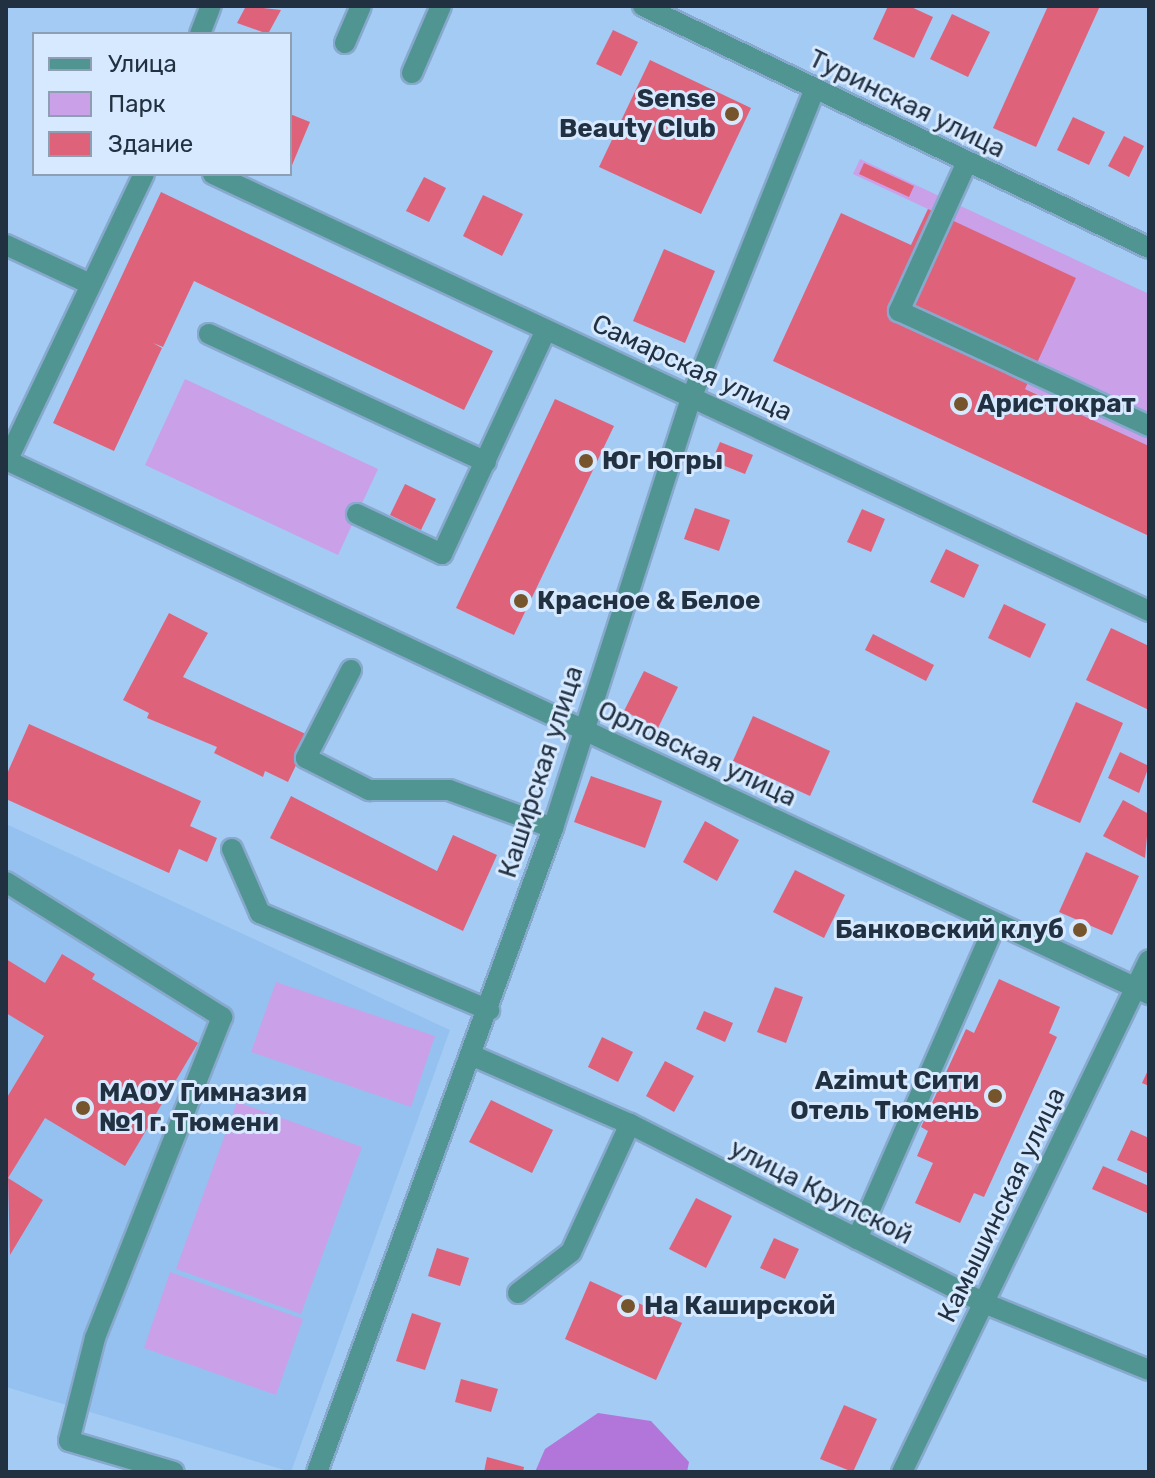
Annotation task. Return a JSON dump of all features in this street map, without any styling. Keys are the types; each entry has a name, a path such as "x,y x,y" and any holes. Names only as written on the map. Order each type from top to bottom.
{"street":[{"path":"201,32 211,6"},
{"path":"345,43 361,6"},
{"path":"412,73 441,6"},
{"name":"Туринская улица","path":"643,6 1149,248"},
{"name":"Каширская улица","path":"317,1472 489,1010 553,828 582,729 692,396 815,89"},
{"path":"967,162 899,311 1149,426"},
{"path":"7,461 143,176"},
{"name":"Самарская улица","path":"217,176 1149,611"},
{"path":"6,245 90,284"},
{"path":"357,514 442,554 546,330"},
{"path":"209,334 486,462"},
{"name":"Орловская улица","path":"7,461 1142,991"},
{"path":"351,670 306,758 369,790 449,790 553,828"},
{"path":"232,849 260,913 489,1010"},
{"path":"6,882 222,1017 95,1338 69,1441 174,1472"},
{"path":"857,1239 996,923"},
{"name":"Камышинская улица","path":"902,1472 1142,991 1149,960"},
{"name":"улица Крупской","path":"471,1055 630,1124 984,1303 1149,1370"},
{"path":"518,1293 571,1252 630,1124"}],"shaded area":[{"path":"6,824 450,1030 291,1472 6,1387"},
{"path":"598,1413 651,1421 689,1462 687,1472 535,1472 545,1449"}],"green space":[{"path":"860,159 1149,294 1149,446 876,319 928,209 853,174"},
{"path":"185,379 378,469 338,555 145,465"},
{"path":"276,982 435,1036 411,1107 251,1052"},
{"path":"237,1102 362,1147 301,1314 176,1269"},
{"path":"170,1272 303,1319 276,1395 144,1348"}],"building":[{"path":"246,6 281,10 269,32 237,23"},
{"path":"888,6 909,6 933,17 914,58 873,39"},
{"path":"1048,6 1100,6 1036,147 993,128"},
{"path":"952,14 990,32 968,77 930,59"},
{"path":"613,30 638,42 621,76 596,64"},
{"path":"650,60 751,108 701,214 599,167"},
{"path":"292,115 310,122 292,165"},
{"path":"1073,117 1105,132 1089,165 1057,150"},
{"path":"1124,136 1144,146 1129,177 1108,166"},
{"path":"864,163 914,186 909,197 859,174"},
{"path":"424,177 446,188 429,222 406,211"},
{"path":"161,192 493,351 464,410 194,281 163,347 153,343 162,348 114,451 53,423"},
{"path":"483,195 523,214 502,256 463,236"},
{"name":"Аристократ","path":"928,209 1076,278 1025,389 1149,446 1149,536 773,361 841,213 911,245"},
{"path":"664,249 715,271 685,343 633,321"},
{"path":"555,399 614,426 514,635 456,608"},
{"path":"720,442 753,455 745,474 712,461"},
{"path":"405,484 436,499 421,530 390,515"},
{"path":"695,508 730,520 719,551 684,539"},
{"path":"862,509 885,519 871,552 847,542"},
{"path":"946,549 979,565 964,598 930,582"},
{"path":"1004,604 1046,624 1030,658 988,638"},
{"path":"169,613 208,633 183,677 310,736 288,782 265,771 263,777 214,753 217,747 147,718 149,713 123,700"},
{"path":"1111,628 1149,646 1149,710 1086,680"},
{"path":"873,634 934,665 926,681 865,650"},
{"path":"644,671 678,687 658,728 624,711"},
{"path":"1076,702 1123,723 1080,823 1032,802"},
{"path":"753,716 830,751 810,796 733,761"},
{"path":"29,724 201,801 190,826 217,838 207,862 179,849 169,873 6,799 6,776"},
{"path":"1120,752 1149,766 1139,793 1108,778"},
{"path":"591,776 662,801 645,848 574,822"},
{"path":"291,796 437,871 453,835 497,855 463,931 270,838"},
{"path":"1123,800 1149,814 1145,858 1103,836"},
{"path":"705,821 739,840 717,881 683,862"},
{"path":"1086,852 1139,876 1112,935 1059,912"},
{"path":"795,870 845,895 824,938 773,912"},
{"name":"МАОУ Гимназия №1 г. Тюмени","path":"62,954 95,974 92,979 198,1043 125,1166 45,1118 8,1178 6,1099 44,1036 6,1013 6,959 45,983"},
{"path":"999,979 1060,1007 1049,1033 1057,1037 984,1197 974,1193 960,1223 915,1203 933,1163 917,1156 928,1131 921,1127 966,1029 974,1033"},
{"path":"775,987 803,997 786,1043 757,1032"},
{"path":"704,1011 733,1023 725,1042 696,1029"},
{"path":"602,1037 633,1052 618,1082 588,1067"},
{"path":"665,1061 694,1076 674,1112 646,1096"},
{"path":"1149,1068 1149,1086 1142,1083"},
{"path":"491,1100 553,1130 532,1173 469,1142"},
{"path":"1131,1130 1149,1138 1149,1174 1117,1160"},
{"path":"1103,1166 1149,1186 1149,1214 1092,1189"},
{"path":"8,1178 43,1200 10,1255"},
{"path":"696,1198 732,1216 706,1268 669,1249"},
{"path":"774,1238 799,1249 785,1279 760,1268"},
{"path":"437,1248 469,1258 460,1286 428,1276"},
{"path":"590,1281 682,1323 656,1380 565,1339"},
{"path":"412,1313 441,1323 425,1370 396,1361"},
{"path":"461,1379 498,1389 491,1412 455,1402"},
{"path":"844,1405 877,1419 853,1472 820,1459"},
{"path":"487,1457 524,1467 523,1472 484,1472"}],"place":[{"name":"Sense Beauty Club","path":"732,114"},
{"name":"Аристократ","path":"961,404"},
{"name":"Юг Югры","path":"586,461"},
{"name":"Красное & Белое","path":"521,601"},
{"name":"Банковский клуб","path":"1080,930"},
{"name":"Azimut Сити Отель Тюмень","path":"995,1096"},
{"name":"МАОУ Гимназия №1 г. Тюмени","path":"83,1108"},
{"name":"На Каширской","path":"628,1306"}]}
